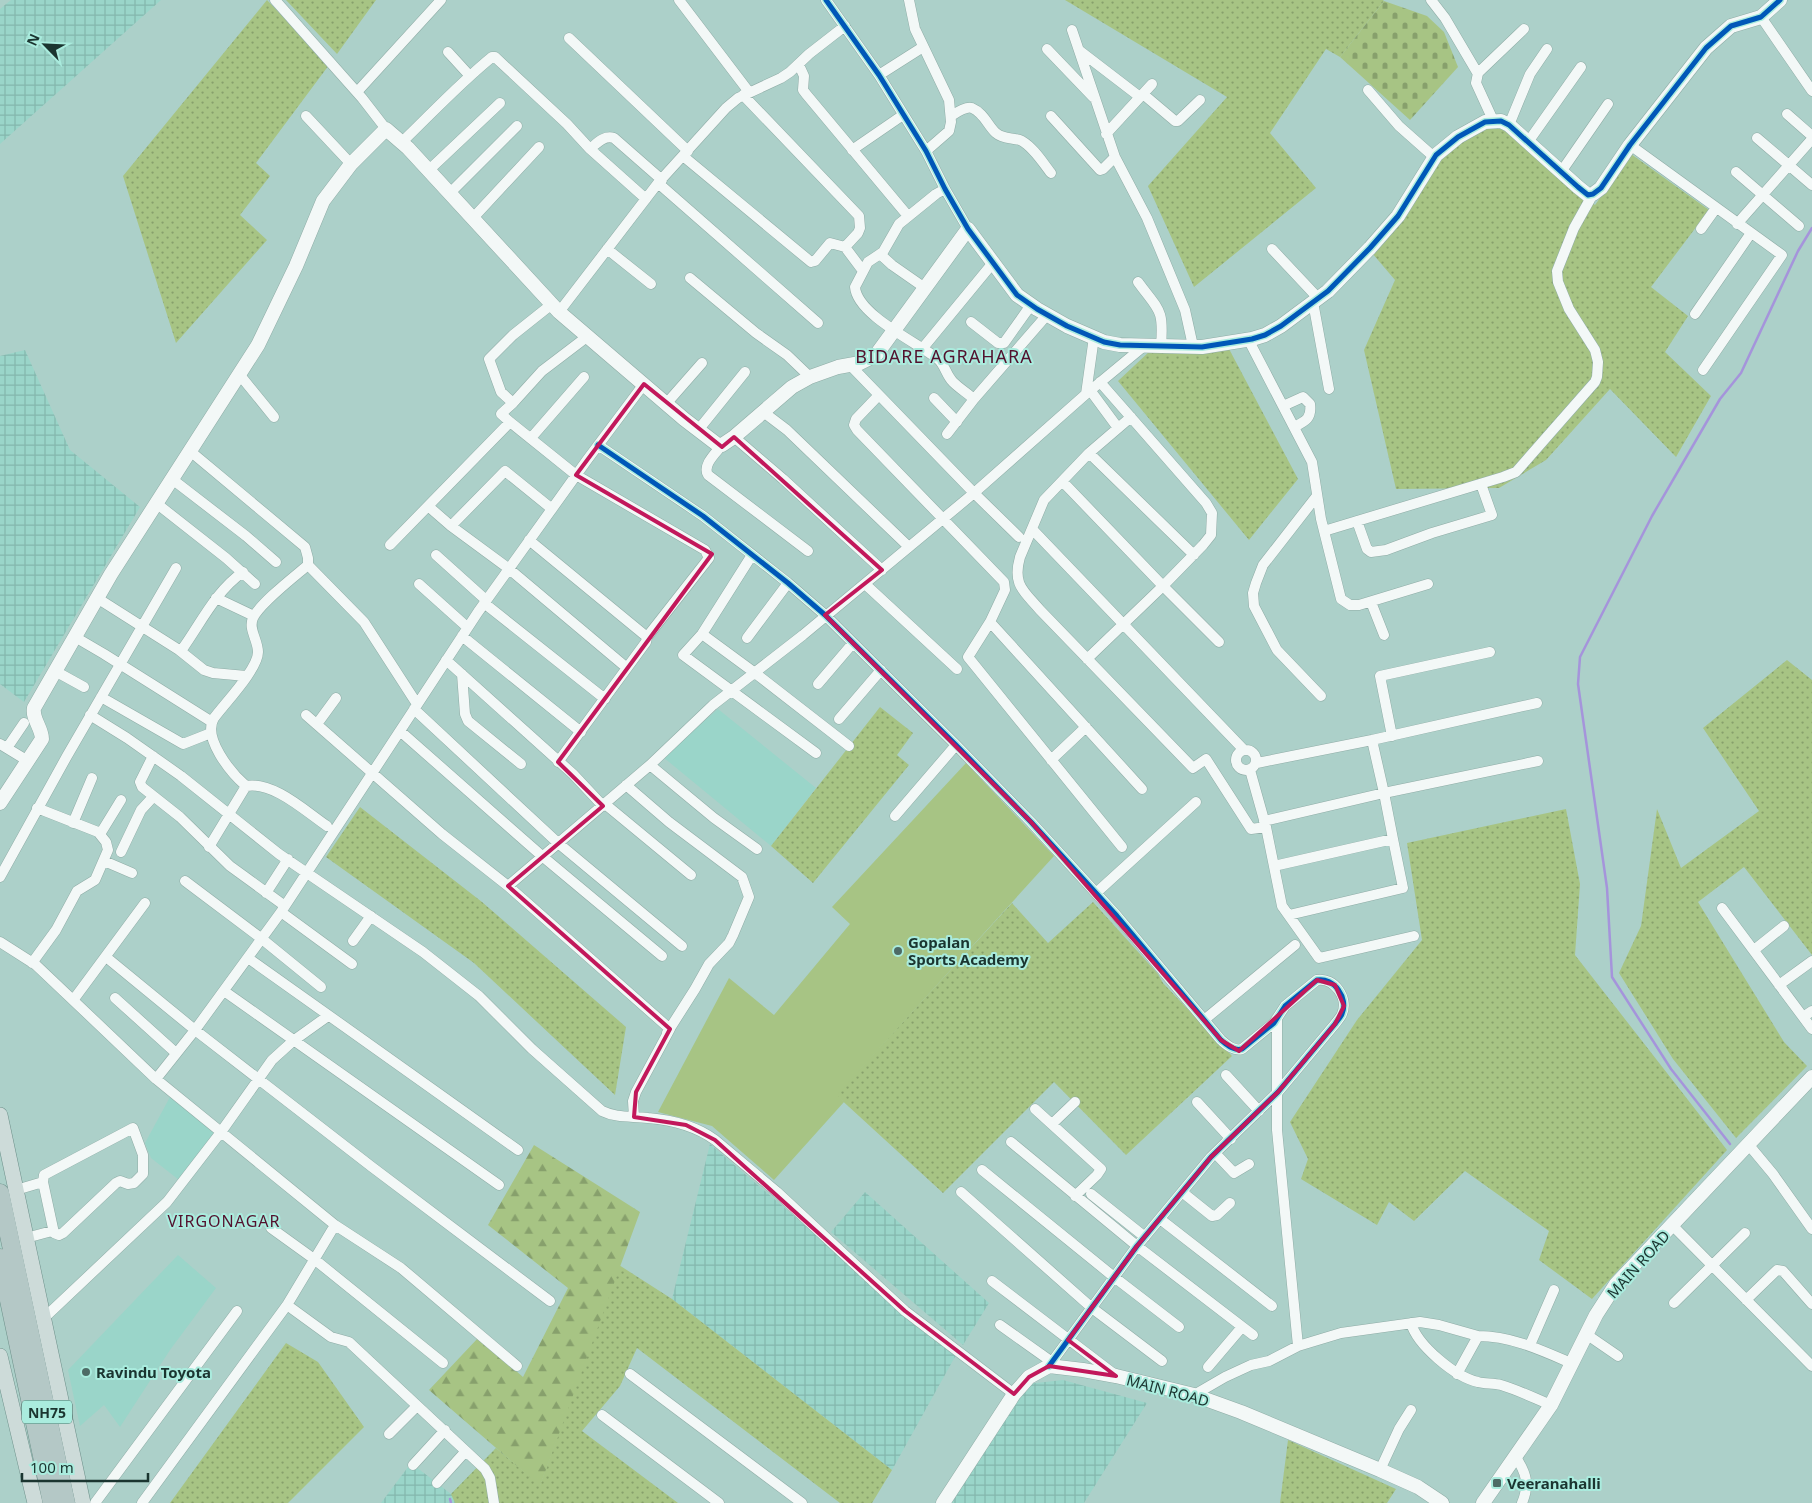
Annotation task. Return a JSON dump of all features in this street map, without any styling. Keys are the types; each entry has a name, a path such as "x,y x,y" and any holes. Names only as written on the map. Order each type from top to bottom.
{"highway":[{"name":"NH75","path":"8,1191 28,1322 52,1503"},
{"name":"NH75","path":"0,1258 28,1322 66,1503"}],"main road":[{"path":"0,1115 8,1191 26,1238 28,1322 83,1503"},
{"path":"0,1356 35,1503"}],"street":[{"path":"275,0 357,92 386,129 402,142 556,308 666,404 718,444 722,445"},
{"path":"357,92 441,0"},
{"path":"679,0 746,94 859,216 860,228 858,233 845,247"},
{"path":"826,0 879,75 904,115 968,228 992,264 1017,294 1031,305 1067,326 1120,345 1202,346 1266,335 1281,326 1328,291 1370,248 1398,216 1434,157 1458,137 1485,122 1501,121 1508,125 1588,194 1593,194"},
{"path":"909,0 914,29 949,100 951,116 949,131 926,151"},
{"path":"1324,530 1516,472 1595,382 1598,362 1595,350 1569,309 1558,282 1557,271 1574,228 1593,194 1601,188 1630,145 1706,48 1731,26 1761,16 1780,0"},
{"path":"1433,1 1478,74"},
{"path":"1761,16 1812,91"},
{"path":"513,403 501,392 489,359 513,335 556,308 607,249 660,182 726,108 746,94 781,78 845,26"},
{"path":"1493,120 1476,83 1478,74 1524,29"},
{"path":"1072,30 1106,134 1115,157 1147,218 1185,310 1193,346"},
{"path":"569,38 686,154 811,262 815,261 830,244 845,247 863,271"},
{"path":"879,75 923,47"},
{"path":"1047,49 1096,101"},
{"path":"1508,125 1530,74 1547,49"},
{"path":"1079,50 1175,121 1178,121 1200,100"},
{"path":"448,52 469,75"},
{"path":"402,142 469,75 492,57 498,58 590,148 646,199"},
{"path":"799,65 804,76 803,90 908,216"},
{"path":"1528,142 1581,67"},
{"path":"1106,134 1152,84"},
{"path":"1368,90 1399,126 1434,157"},
{"path":"428,170 500,103"},
{"path":"1561,172 1608,104"},
{"path":"951,116 967,108 972,108 980,114 995,133 1001,137 1020,140 1027,145 1052,173"},
{"path":"1737,224 1812,138 1787,114"},
{"path":"852,150 904,115"},
{"path":"306,116 351,164"},
{"path":"1051,116 1100,170 1103,170 1115,157"},
{"path":"450,194 517,126"},
{"path":"0,803 43,736 33,711 97,598 240,374 268,326 323,201 351,164 386,129"},
{"path":"590,148 604,138 609,136 614,138 660,182 818,323"},
{"path":"1757,138 1812,185"},
{"path":"1630,145 1782,256 1703,370"},
{"path":"473,218 539,147"},
{"path":"1736,172 1799,226"},
{"path":"945,189 899,224 888,245 880,254 868,262 855,287 857,295 868,310 939,360 952,381 974,399"},
{"path":"1702,229 1716,208"},
{"path":"808,551 708,476 705,472 705,467 722,445 792,387 810,377 838,367 860,363 876,355 968,228"},
{"path":"1695,314 1751,233"},
{"path":"607,249 651,284"},
{"path":"1272,249 1316,300 1329,389"},
{"path":"880,254 925,288"},
{"path":"922,349 992,264"},
{"path":"690,278 756,333 787,355 810,377"},
{"path":"1138,282 1162,315 1161,346"},
{"path":"972,322 998,342 1004,343 1031,305"},
{"path":"947,434 974,399 1047,315"},
{"path":"558,762 646,642 647,637 709,558 705,550 576,475 501,414 542,371 588,336"},
{"path":"1094,337 1088,392 1118,428"},
{"path":"1248,339 1312,462 1316,497 1341,599 1350,605 1359,605 1428,584"},
{"path":"508,886 650,765 694,722 731,690 755,673 882,570 1144,346"},
{"path":"666,404 702,363"},
{"path":"850,365 1019,537"},
{"path":"699,429 745,372"},
{"path":"240,374 274,417"},
{"path":"531,438 584,377"},
{"path":"1087,659 1194,555 1211,535 1212,513 1206,503 1100,382"},
{"path":"156,1079 195,1030 262,939 508,568 644,384"},
{"path":"880,395 856,419 854,425 857,430 1004,582 1005,590 990,622 968,657 1122,848"},
{"path":"1283,406 1303,397 1310,404 1311,414 1308,419 1294,427"},
{"path":"934,398 957,422"},
{"path":"762,411 788,430 909,547"},
{"path":"1131,417 1089,453 1044,500 1017,566 1018,584 1040,610 1193,768 1206,759 1251,829 1384,793 1538,761"},
{"path":"390,545 510,422"},
{"path":"734,437 783,478 882,570"},
{"path":"598,445 703,516 825,615 956,745 1096,893 1220,1040 1236,1050 1242,1049 1274,1023 1286,1006 1317,980 1323,979 1335,985 1343,999 1342,1013 1335,1024 1278,1092 1215,1153 1182,1192 1137,1246 1051,1364 1029,1376 1014,1394 943,1503"},
{"path":"190,451 305,547 308,565 364,622 415,707 558,843 682,946"},
{"path":"1089,453 1194,555"},
{"path":"451,526 505,471 552,509"},
{"path":"172,479 253,541 276,562"},
{"path":"1062,481 1218,642"},
{"path":"1357,521 1367,549 1371,552 1386,550 1432,533 1492,515 1481,484"},
{"path":"1316,497 1263,565 1253,593 1254,606 1277,650 1320,696"},
{"path":"156,503 243,572 255,584"},
{"path":"428,506 451,526 508,568 627,668"},
{"path":"1032,528 1244,750 1254,753 1253,766 1282,906 1319,958 1414,936"},
{"path":"529,540 647,637"},
{"path":"436,555 485,602 605,699"},
{"path":"752,555 702,634 683,655 816,753"},
{"path":"308,565 263,605 254,616 252,628 258,652 253,667 212,722 211,733 223,760 233,775 246,786 261,786 276,791 327,826"},
{"path":"0,878 100,696 176,568"},
{"path":"180,650 216,598 231,580 243,572"},
{"path":"419,584 465,632 581,732"},
{"path":"746,638 788,584"},
{"path":"865,584 957,669"},
{"path":"97,598 180,650 204,670 214,674 246,676"},
{"path":"216,598 254,616"},
{"path":"1371,602 1384,636"},
{"path":"990,622 1142,789"},
{"path":"702,634 849,746"},
{"path":"75,637 212,722"},
{"path":"818,684 854,643"},
{"path":"1392,736 1380,676 1490,652"},
{"path":"446,660 573,774 604,805 691,875"},
{"path":"839,718 881,670"},
{"path":"55,671 84,687"},
{"path":"462,674 465,714 468,721 521,764"},
{"path":"100,696 183,744 211,733"},
{"path":"316,724 336,698"},
{"path":"1244,750 1238,754 1236,764 1240,769 1537,703"},
{"path":"306,715 442,834 508,886 670,1029 636,1092 633,1101 634,1117"},
{"path":"90,716 153,756 288,859 423,952 479,996 532,1049 602,1111 616,1116 666,1120 706,1133 777,1192 905,1311 1014,1394"},
{"path":"24,723 4,746 28,761"},
{"path":"1052,760 1086,727"},
{"path":"400,731 542,856 662,956"},
{"path":"1289,915 1403,888 1372,740"},
{"path":"895,816 956,745"},
{"path":"153,756 140,782 142,787 180,817 230,866 352,964"},
{"path":"650,765 714,818 757,849"},
{"path":"73,823 92,778"},
{"path":"626,785 669,822 742,878 749,896 729,943 709,964 695,990 667,1033"},
{"path":"209,847 246,786"},
{"path":"121,852 141,810 153,797"},
{"path":"98,832 102,831 121,800"},
{"path":"1096,893 1196,802"},
{"path":"32,962 56,930 77,891 95,880 104,861 108,846 98,832 38,808"},
{"path":"1274,866 1393,839"},
{"path":"266,893 288,859"},
{"path":"104,861 132,873"},
{"path":"185,881 262,939 321,987"},
{"path":"74,999 145,903"},
{"path":"1722,908 1779,985 1808,1014 1812,1029"},
{"path":"353,940 371,916"},
{"path":"1754,950 1784,926"},
{"path":"0,942 32,962 74,999 156,1079 335,1225 401,1268 517,1366"},
{"path":"1204,1020 1294,944"},
{"path":"106,957 195,1030 550,1301"},
{"path":"248,958 518,1150"},
{"path":"1779,985 1812,960"},
{"path":"224,991 499,1185"},
{"path":"115,998 176,1054"},
{"path":"28,1322 167,1202 221,1132 272,1060 293,1041 328,1016"},
{"path":"1277,1018 1277,1130 1298,1346"},
{"path":"1226,1075 1259,1111"},
{"name":"MAIN ROAD","path":"1483,1503 1551,1405 1596,1315 1616,1284 1812,1078"},
{"path":"1052,1124 1075,1102"},
{"path":"1197,1102 1230,1139"},
{"path":"1035,1109 1100,1169 1097,1175 1075,1196"},
{"path":"26,1238 52,1231 56,1234 63,1233 116,1183 120,1181 128,1184 134,1183 143,1174 143,1156 133,1128 47,1172 43,1182 52,1231"},
{"path":"1011,1142 1137,1246 1253,1336"},
{"path":"1748,1144 1773,1174 1812,1229"},
{"path":"1215,1153 1234,1174 1249,1164"},
{"path":"982,1170 1179,1327"},
{"path":"8,1191 43,1182"},
{"path":"961,1192 1092,1308 1162,1361"},
{"path":"1182,1192 1212,1216 1217,1215 1230,1202"},
{"path":"1091,1194 1145,1237"},
{"path":"1160,1219 1272,1306"},
{"path":"142,1503 288,1304 335,1225"},
{"path":"1672,1225 1812,1366"},
{"path":"271,1228 314,1260 442,1363"},
{"path":"1674,1303 1745,1233"},
{"path":"1746,1300 1777,1270 1783,1271 1812,1304"},
{"path":"992,1280 1116,1376"},
{"path":"1530,1345 1554,1290"},
{"path":"288,1304 331,1337 350,1342 445,1430 465,1452 485,1469 490,1478 494,1503"},
{"path":"95,1503 237,1310"},
{"path":"1194,1395 1238,1370 1251,1364 1269,1361 1298,1346 1341,1333 1420,1322 1439,1324 1478,1336 1490,1336 1530,1345 1571,1363"},
{"path":"1411,1323 1413,1332 1417,1337 1431,1352 1458,1374 1478,1382 1502,1385 1551,1405"},
{"path":"1000,1325 1051,1364"},
{"path":"1208,1367 1242,1327"},
{"path":"1586,1334 1618,1356"},
{"path":"1458,1374 1478,1336"},
{"name":"MAIN ROAD","path":"1051,1364 1116,1376 1194,1395 1241,1412 1380,1470 1418,1487 1442,1503"},
{"path":"630,1374 802,1503"},
{"path":"390,1434 417,1406"},
{"path":"1380,1470 1399,1429 1411,1410"},
{"path":"602,1415 719,1503"},
{"path":"413,1465 445,1430"},
{"path":"438,1483 465,1452"},
{"path":"1514,1456 1523,1468 1526,1478 1526,1494 1522,1503"}],"highlighted area":[{"path":"644,384 722,447 734,437 882,570 825,615 1031,822 1221,1040 1239,1051 1317,980 1335,985 1344,1006 1335,1024 1278,1092 1211,1157 1137,1246 1068,1340 1116,1376 1049,1366 1029,1377 1014,1394 905,1311 715,1140 686,1125 634,1117 636,1092 670,1029 508,886 603,806 558,762 712,554 576,475"}],"shaded area":[{"path":"11,0 161,0 0,144 0,9"},
{"path":"25,350 70,450 140,507 24,702 0,684 0,356"},
{"path":"718,709 816,788 771,846 663,757"},
{"path":"170,1097 216,1133 179,1180 151,1158 145,1143"},
{"path":"710,1144 956,1355 892,1470 672,1299"},
{"path":"865,1192 989,1303 963,1345 831,1232"},
{"path":"178,1255 216,1288 170,1350 120,1427 104,1405 80,1426 68,1370"},
{"path":"1063,1380 1147,1403 1084,1503 949,1503 1027,1384"},
{"path":"496,1448 540,1486 565,1503 381,1503 411,1463 451,1494"}],"green space":[{"path":"267,0 329,65 256,163 270,176 240,215 267,240 176,343 123,176"},
{"path":"286,0 376,0 337,54"},
{"path":"1065,0 1384,1 1340,57 1326,49 1270,133 1316,188 1194,287 1148,186 1227,97"},
{"path":"1384,1 1427,16 1444,32 1458,67 1410,120 1340,57"},
{"path":"1500,124 1595,205 1631,154 1709,210 1651,287 1688,316 1665,352 1711,396 1676,457 1610,389 1546,460 1499,488 1396,489 1364,350 1395,280 1372,253 1445,153 1486,126"},
{"path":"1228,347 1298,479 1249,540 1118,381 1151,350"},
{"path":"1787,660 1812,680 1812,955 1744,867 1698,902 1784,1042 1807,1066 1736,1138 1673,1059 1619,973 1641,926 1657,809 1681,868 1759,811 1703,728"},
{"path":"880,707 913,733 897,755 909,765 813,883 771,846"},
{"name":"Gopalan Sports Academy","path":"966,763 1054,856 837,1095 844,1102 774,1180 712,1126 658,1112 729,978 774,1015 850,924 832,907"},
{"path":"360,807 482,902 626,1027 615,1095 474,963 326,857"},
{"path":"1566,809 1580,884 1575,955 1727,1150 1592,1299 1539,1260 1549,1231 1465,1171 1414,1221 1389,1202 1377,1225 1301,1179 1308,1159 1290,1122 1357,1020 1422,940 1407,843"},
{"path":"1093,902 1158,974 1163,983 1232,1056 1126,1155 1054,1082 943,1193 836,1095 1012,903 1048,943"},
{"path":"534,1145 640,1212 540,1486 429,1390 478,1338 523,1377 568,1288 488,1225"},
{"path":"619,1265 672,1299 892,1470 872,1503 840,1503 637,1348 620,1386 582,1431 678,1503 455,1503 451,1494 496,1448 540,1485"},
{"path":"286,1343 318,1362 364,1427 288,1503 170,1503"},
{"path":"1288,1440 1396,1489 1387,1503 1280,1503"}],"waterway":[{"path":"1730,1144 1671,1069 1612,977 1607,888 1578,684 1580,657 1652,516 1720,399 1741,373 1798,251 1812,228"},
{"path":"450,1499 451,1503"}],"cycle path":[{"path":"826,0 879,75 926,151 968,229 1017,295 1067,326 1104,342 1120,345 1202,347 1265,335 1281,326 1328,291 1398,216 1436,155 1458,137 1485,122 1501,121 1509,125 1578,187 1588,195 1593,194 1601,188 1630,145 1706,48 1731,26 1761,17 1780,0"},
{"path":"598,445 703,516 788,583 825,615 1031,822 1117,916 1228,1046 1242,1049 1274,1023 1285,1006 1317,980 1329,982 1342,995 1344,1008 1335,1024 1278,1092 1211,1157 1137,1246 1049,1366"}],"place":[{"name":"Gopalan Sports Academy","path":"898,951"},
{"name":"Ravindu Toyota","path":"86,1372"},
{"name":"Veeranahalli","path":"1497,1483"}],"district":[{"name":"BIDARE AGRAHARA","path":"944,356"},
{"name":"VIRGONAGAR","path":"224,1221"}]}
